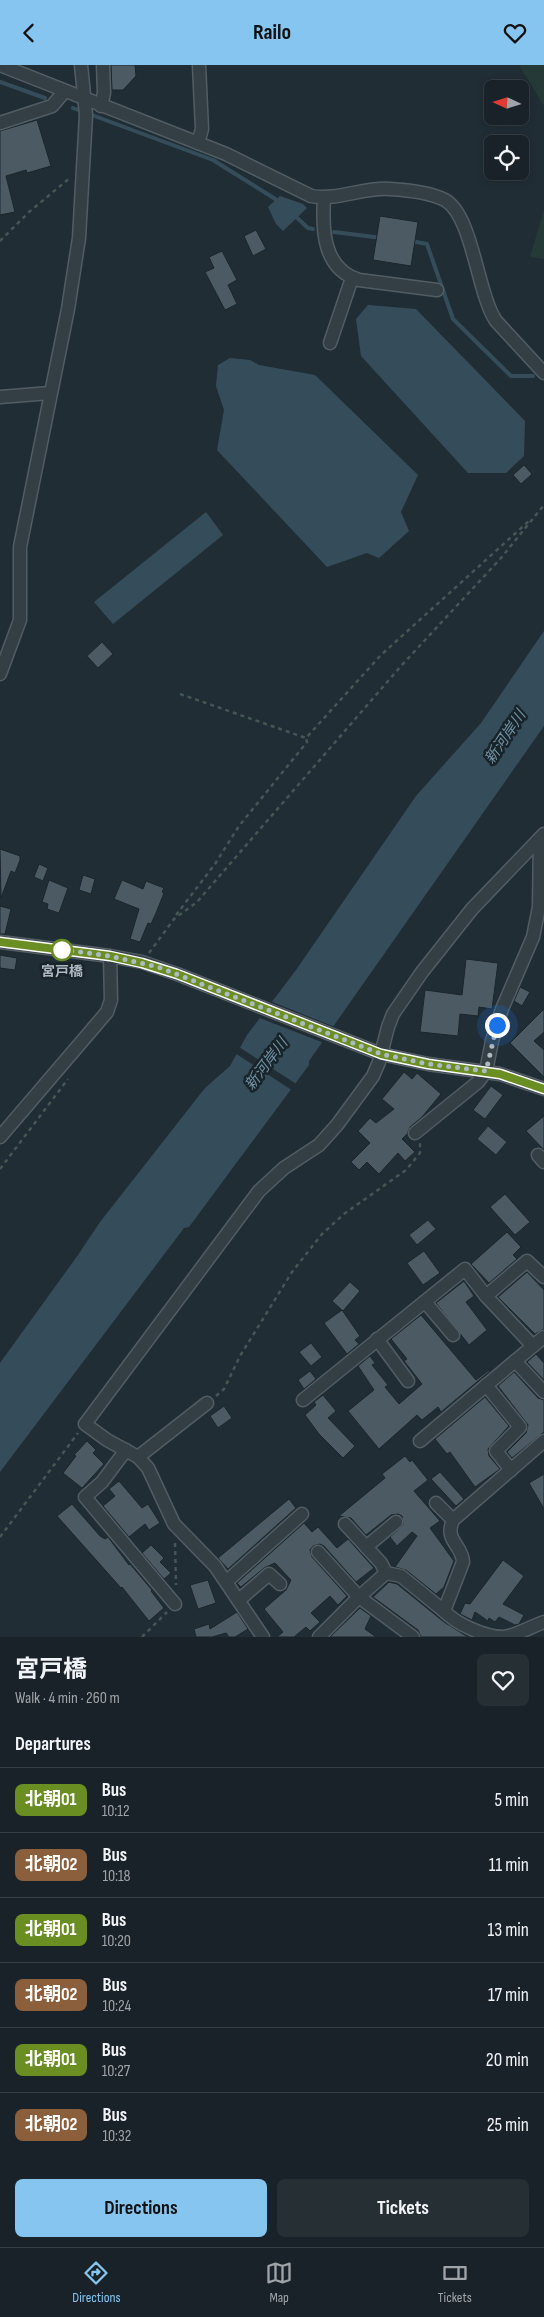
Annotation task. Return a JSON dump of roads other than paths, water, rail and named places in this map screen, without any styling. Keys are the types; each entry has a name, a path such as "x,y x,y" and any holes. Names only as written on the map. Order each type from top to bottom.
{"street":[{"path":"0,673 20,620 20,547 68,309 79,238 86,108 81,65"},
{"path":"101,106 104,93 103,65"},
{"path":"198,143 202,129 199,65"},
{"path":"2,67 64,92 86,108 101,106 226,154 311,197 324,199 360,191 382,189 405,190 436,196 447,201 457,211 472,247 490,312 544,373"},
{"path":"0,123 52,106 64,92"},
{"path":"324,199 322,225 325,243 332,258 352,278 437,290"},
{"path":"330,343 352,278"},
{"path":"0,397 50,393"},
{"path":"263,1637 215,1566 174,1523 148,1468 138,1457 107,1440 85,1424 259,1191 284,1168 319,1145 337,1125 373,1076 380,1063 393,1014 422,972 472,909 542,836"},
{"path":"416,1133 478,1082 486,1071 492,1041 502,1009 533,937 539,907 542,836"},
{"path":"0,942 110,956 158,967 381,1054 428,1064 486,1071 513,1077 544,1089"},
{"path":"0,1137 107,1012 111,1001 110,956"},
{"path":"486,1296 527,1261 544,1277"},
{"path":"303,1400 376,1339 426,1303 465,1269 486,1296 534,1346"},
{"path":"426,1303 453,1335"},
{"path":"420,1441 544,1337"},
{"path":"376,1339 408,1381"},
{"path":"515,1361 544,1392"},
{"path":"486,1385 520,1427 496,1451 511,1470"},
{"path":"138,1457 207,1403"},
{"path":"444,1611 463,1562 463,1557 451,1537 450,1528 453,1521 544,1441"},
{"path":"126,1450 102,1482 85,1497 175,1604"},
{"path":"436,1503 453,1521"},
{"path":"226,1581 302,1514"},
{"path":"366,1547 396,1522"},
{"path":"345,1524 381,1563 386,1573"},
{"path":"318,1552 358,1597 414,1637"},
{"path":"386,1573 401,1576 457,1623 484,1633 504,1637 544,1622"},
{"path":"320,1637 358,1597 386,1573"},
{"path":"239,1600 269,1574 280,1584"}],"water":[{"path":"280,196 303,204 307,208 283,231 276,224 268,207"},
{"path":"368,305 416,309 525,421 524,456 506,473 468,473 361,356 356,319"},
{"path":"230,358 250,360 259,365 315,375 418,475 401,512 409,531 379,558 367,553 327,567 217,450 224,410 216,386 218,365"},
{"path":"206,512 223,535 113,624 94,602"},
{"name":"新河岸川","path":"544,631 544,726 309,1061 309,1065 189,1227 184,1228 0,1472 0,1363 100,1222 205,1088 230,1066 247,1035 296,970 416,796 481,723"}],"waterway":[{"path":"0,82 45,98"},
{"path":"73,108 213,160 280,202"},
{"path":"294,215 308,228 313,229"},
{"path":"334,232 382,238"},
{"path":"411,241 427,244 453,319 511,376 533,376"}],"place":[{"name":"宮戸橋","path":"62,950"}]}
